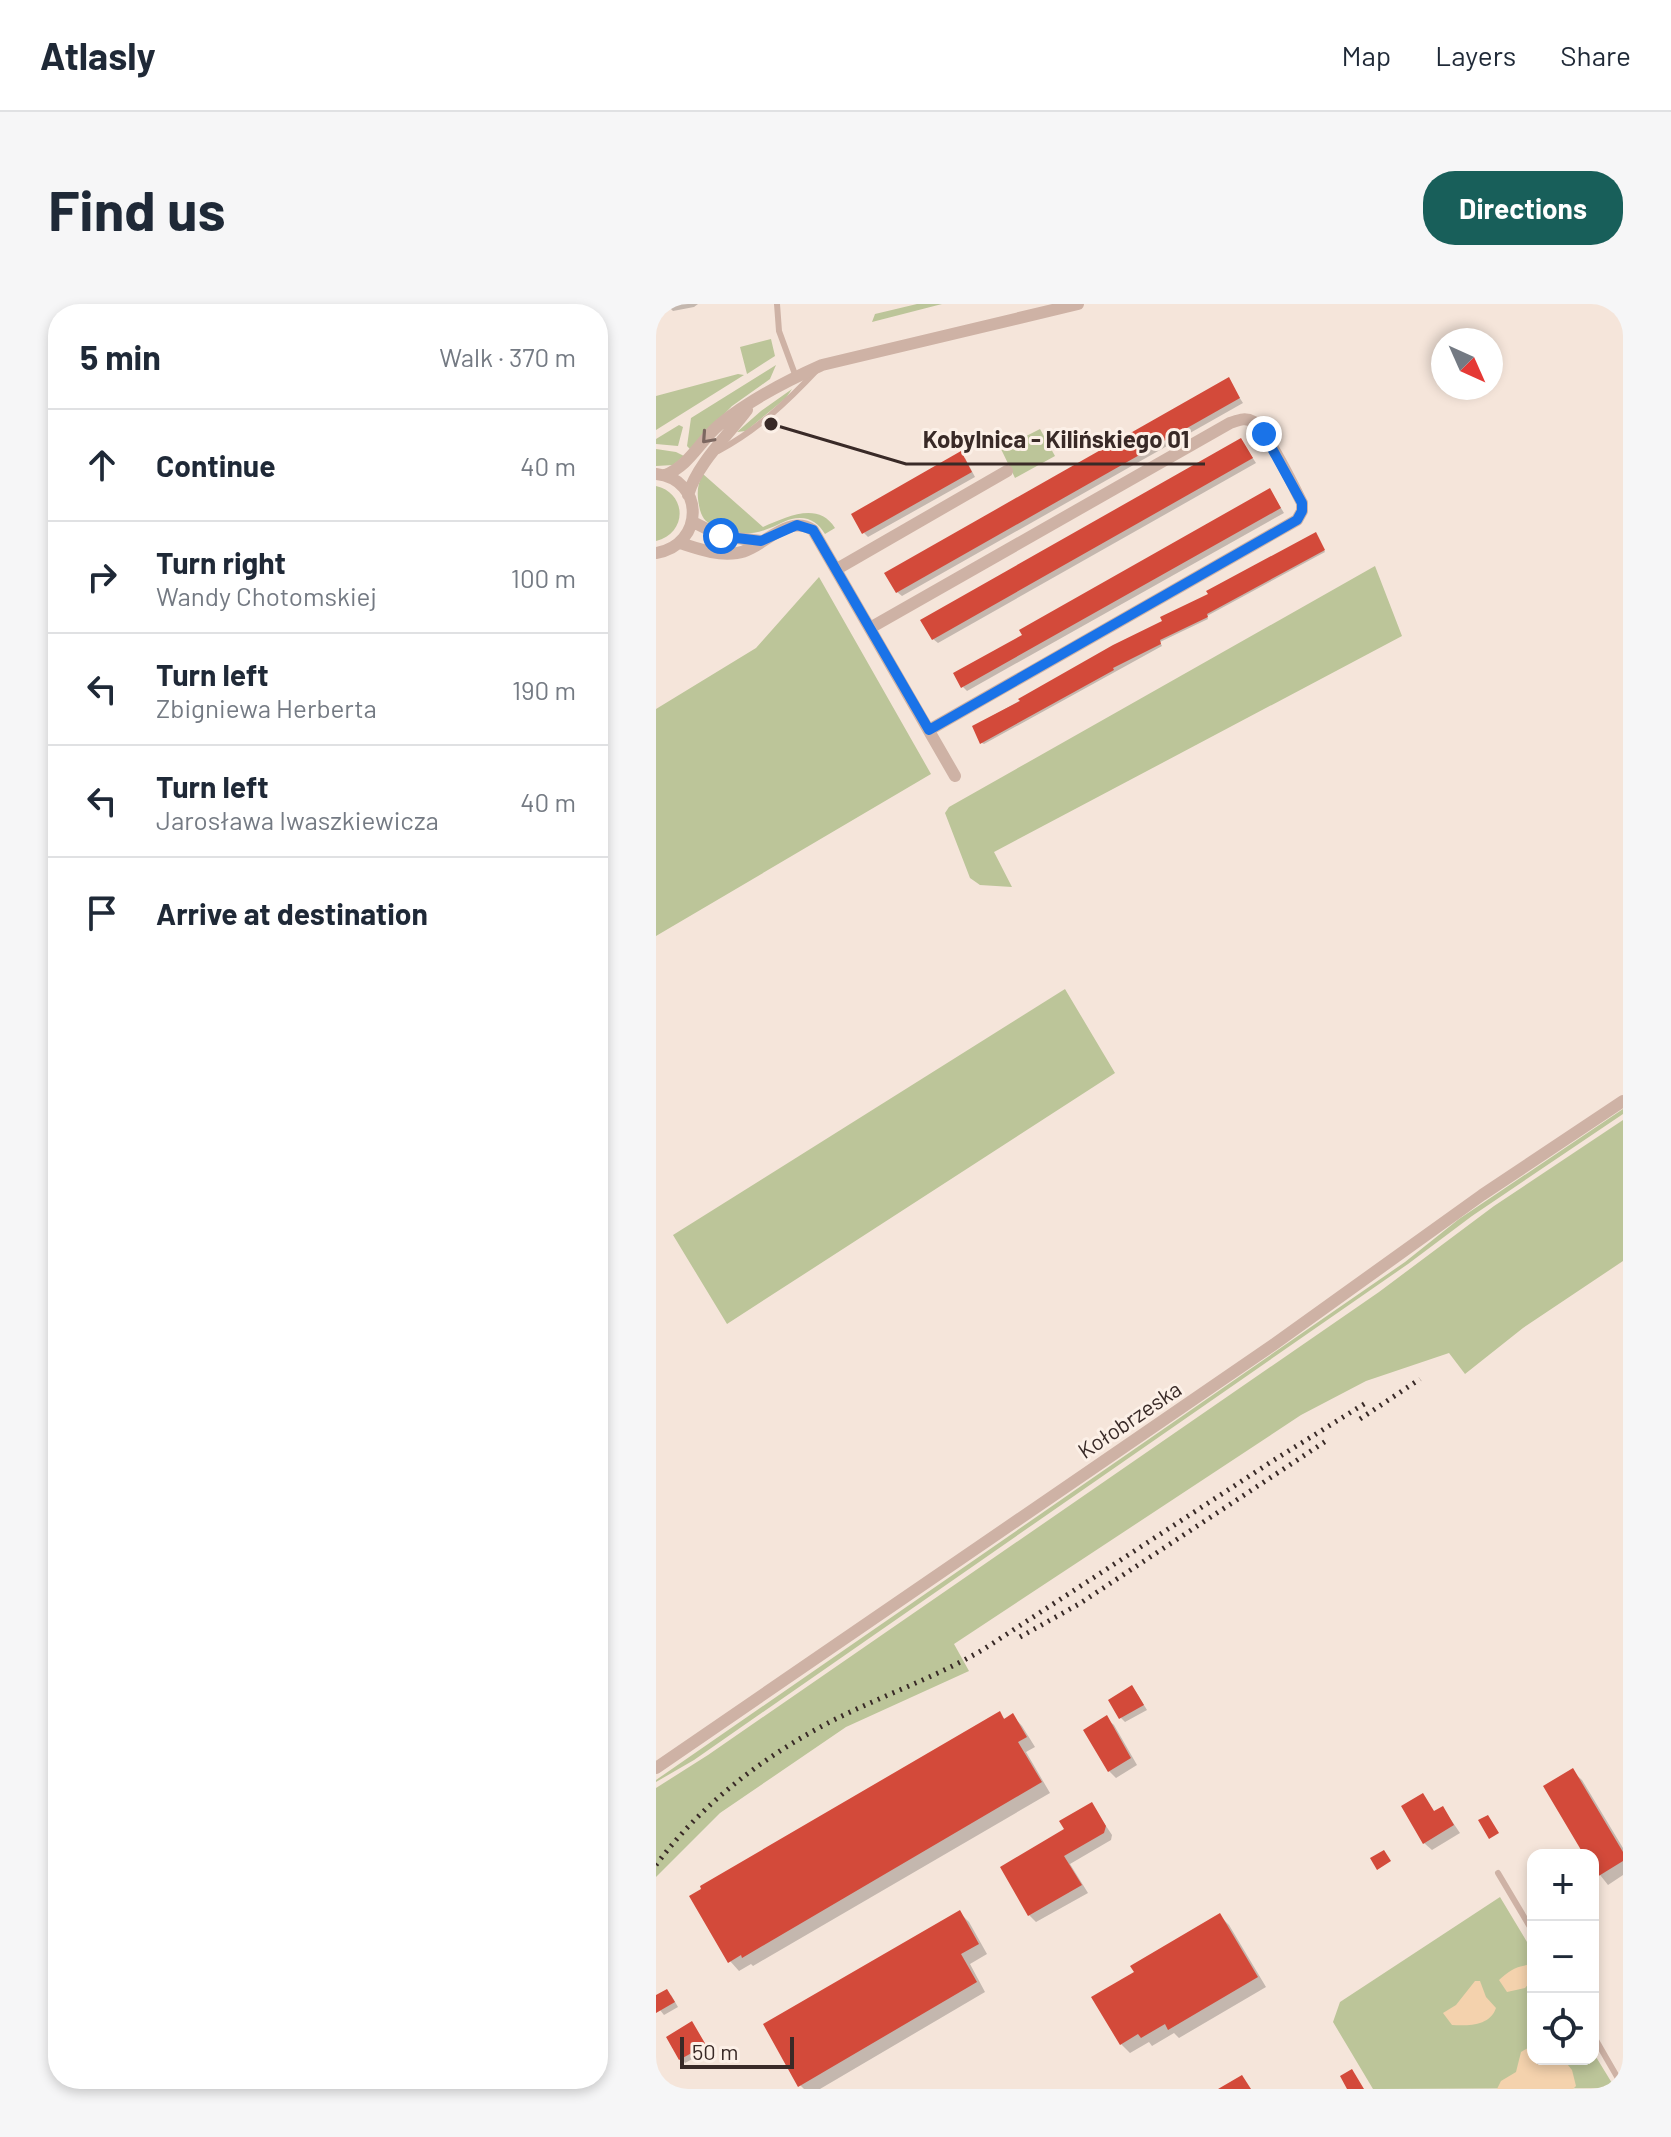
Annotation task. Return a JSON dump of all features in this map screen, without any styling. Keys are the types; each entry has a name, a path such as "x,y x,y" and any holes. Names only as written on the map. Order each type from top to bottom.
{"street":[{"path":"660,475 681,466 717,427 796,377 822,365 1078,304"},
{"path":"688,495 693,479 751,404"},
{"path":"870,628 1243,418 1259,427 1296,490 1302,511 1297,520 929,730"},
{"path":"837,569 1007,471"},
{"path":"656,553 667,552 680,543 693,522 688,495 673,479 660,475"},
{"path":"693,522 721,536 761,541"},
{"path":"680,543 724,554 749,550 761,541 797,525 813,530 955,776"},
{"name":"Kołobrzeska","path":"656,1768 1273,1345 1482,1195 1623,1101"}],"lane":[{"path":"777,304 779,331 796,377"},
{"path":"711,455 742,438 788,402 822,365"},
{"path":"1498,1873 1527,1922"},
{"path":"1599,2045 1623,2087"}],"green space":[{"path":"917,304 942,304 872,322 875,314"},
{"path":"771,339 775,356 747,374 740,347"},
{"path":"776,365 770,379 732,406 690,449 687,446 691,418"},
{"path":"744,375 656,430 656,396"},
{"path":"792,389 786,398 746,431 737,432 761,411"},
{"path":"679,425 683,427 678,446 656,444 656,439"},
{"path":"1040,429 1055,456 1015,478 1001,449"},
{"path":"656,449 684,456 673,465 656,466"},
{"path":"703,474 763,527 792,516 811,513 828,520 835,528 825,534 814,522 800,518 750,533 730,532 716,527 706,521 700,510 698,492"},
{"path":"656,486 674,496 680,513 674,530 656,541"},
{"path":"1375,566 1402,636 994,852 1012,887 980,885 970,878 945,813 949,807"},
{"path":"819,577 931,774 656,936 656,709 756,648"},
{"path":"1065,989 1115,1073 727,1324 673,1235"},
{"path":"1623,1109 1623,1114 1472,1216 1408,1264 694,1760 656,1782 1405,1262 1459,1219"},
{"path":"1623,1120 1623,1261 1523,1328 1465,1374 1449,1353 1366,1381 1301,1415 954,1644 969,1671 846,1727 720,1813 656,1877 656,1788 1379,1292 1494,1206"},
{"path":"1500,1897 1527,1942 1527,2065 1599,2065 1599,2062 1615,2088 1373,2089 1333,2022 1340,2002"}],"sand":[{"path":"1527,1965 1527,1986 1507,1992 1499,1980 1518,1967"},
{"path":"1475,1981 1480,1981 1486,1997 1496,2008 1493,2014 1478,2024 1452,2025 1443,2013 1456,2005"},
{"path":"1527,2048 1527,2065 1568,2065 1576,2086 1573,2089 1497,2089 1501,2081 1516,2072 1521,2052"}],"building":[{"path":"1229,377 1240,398 896,593 884,573"},
{"path":"1241,438 1253,458 932,640 920,620"},
{"path":"961,451 972,472 862,534 851,514"},
{"path":"1270,488 1281,508 961,688 953,673 1022,635 1019,630"},
{"path":"1316,532 1325,550 1207,614 1208,617 1160,640 1161,644 980,744 972,726 1113,645 1162,621 1160,617 1208,594 1206,591"},
{"path":"1132,1685 1144,1705 1119,1719 1108,1700"},
{"path":"1000,1711 1004,1719 1013,1713 1027,1737 1018,1742 1042,1782 742,1958 741,1955 728,1963 689,1896 701,1889 700,1886"},
{"path":"1107,1715 1131,1758 1108,1772 1083,1730"},
{"path":"1573,1768 1623,1852 1623,1861 1599,1876 1599,1849 1580,1849 1543,1786"},
{"path":"1423,1793 1434,1811 1443,1806 1454,1825 1423,1844 1401,1806"},
{"path":"1092,1802 1106,1826 1104,1833 1064,1856 1082,1885 1028,1916 1000,1867 1064,1829 1059,1821"},
{"path":"1488,1815 1499,1833 1489,1839 1478,1820"},
{"path":"1384,1850 1391,1861 1377,1870 1370,1858"},
{"path":"960,1910 979,1944 961,1954 977,1982 798,2087 763,2024"},
{"path":"1220,1913 1258,1977 1168,2030 1165,2024 1141,2038 1138,2034 1120,2045 1091,1997 1134,1972 1130,1966"},
{"path":"667,1989 675,2002 656,2013 656,1995"},
{"path":"692,2021 706,2045 679,2060 666,2037"},
{"path":"1352,2069 1364,2089 1347,2089 1340,2076"},
{"path":"1242,2075 1251,2089 1218,2089"}],"railway":[{"path":"1360,1419 1420,1379"},
{"path":"656,1865 718,1798 792,1743 984,1649 1369,1401"},
{"path":"1020,1637 1079,1604 1326,1441"}],"place":[{"name":"Kobylnica - Kilińskiego 01","path":"771,424"}],"route":[{"path":"721,536 761,541 797,525 813,530 929,730 1297,520 1302,503 1264,434"}]}
